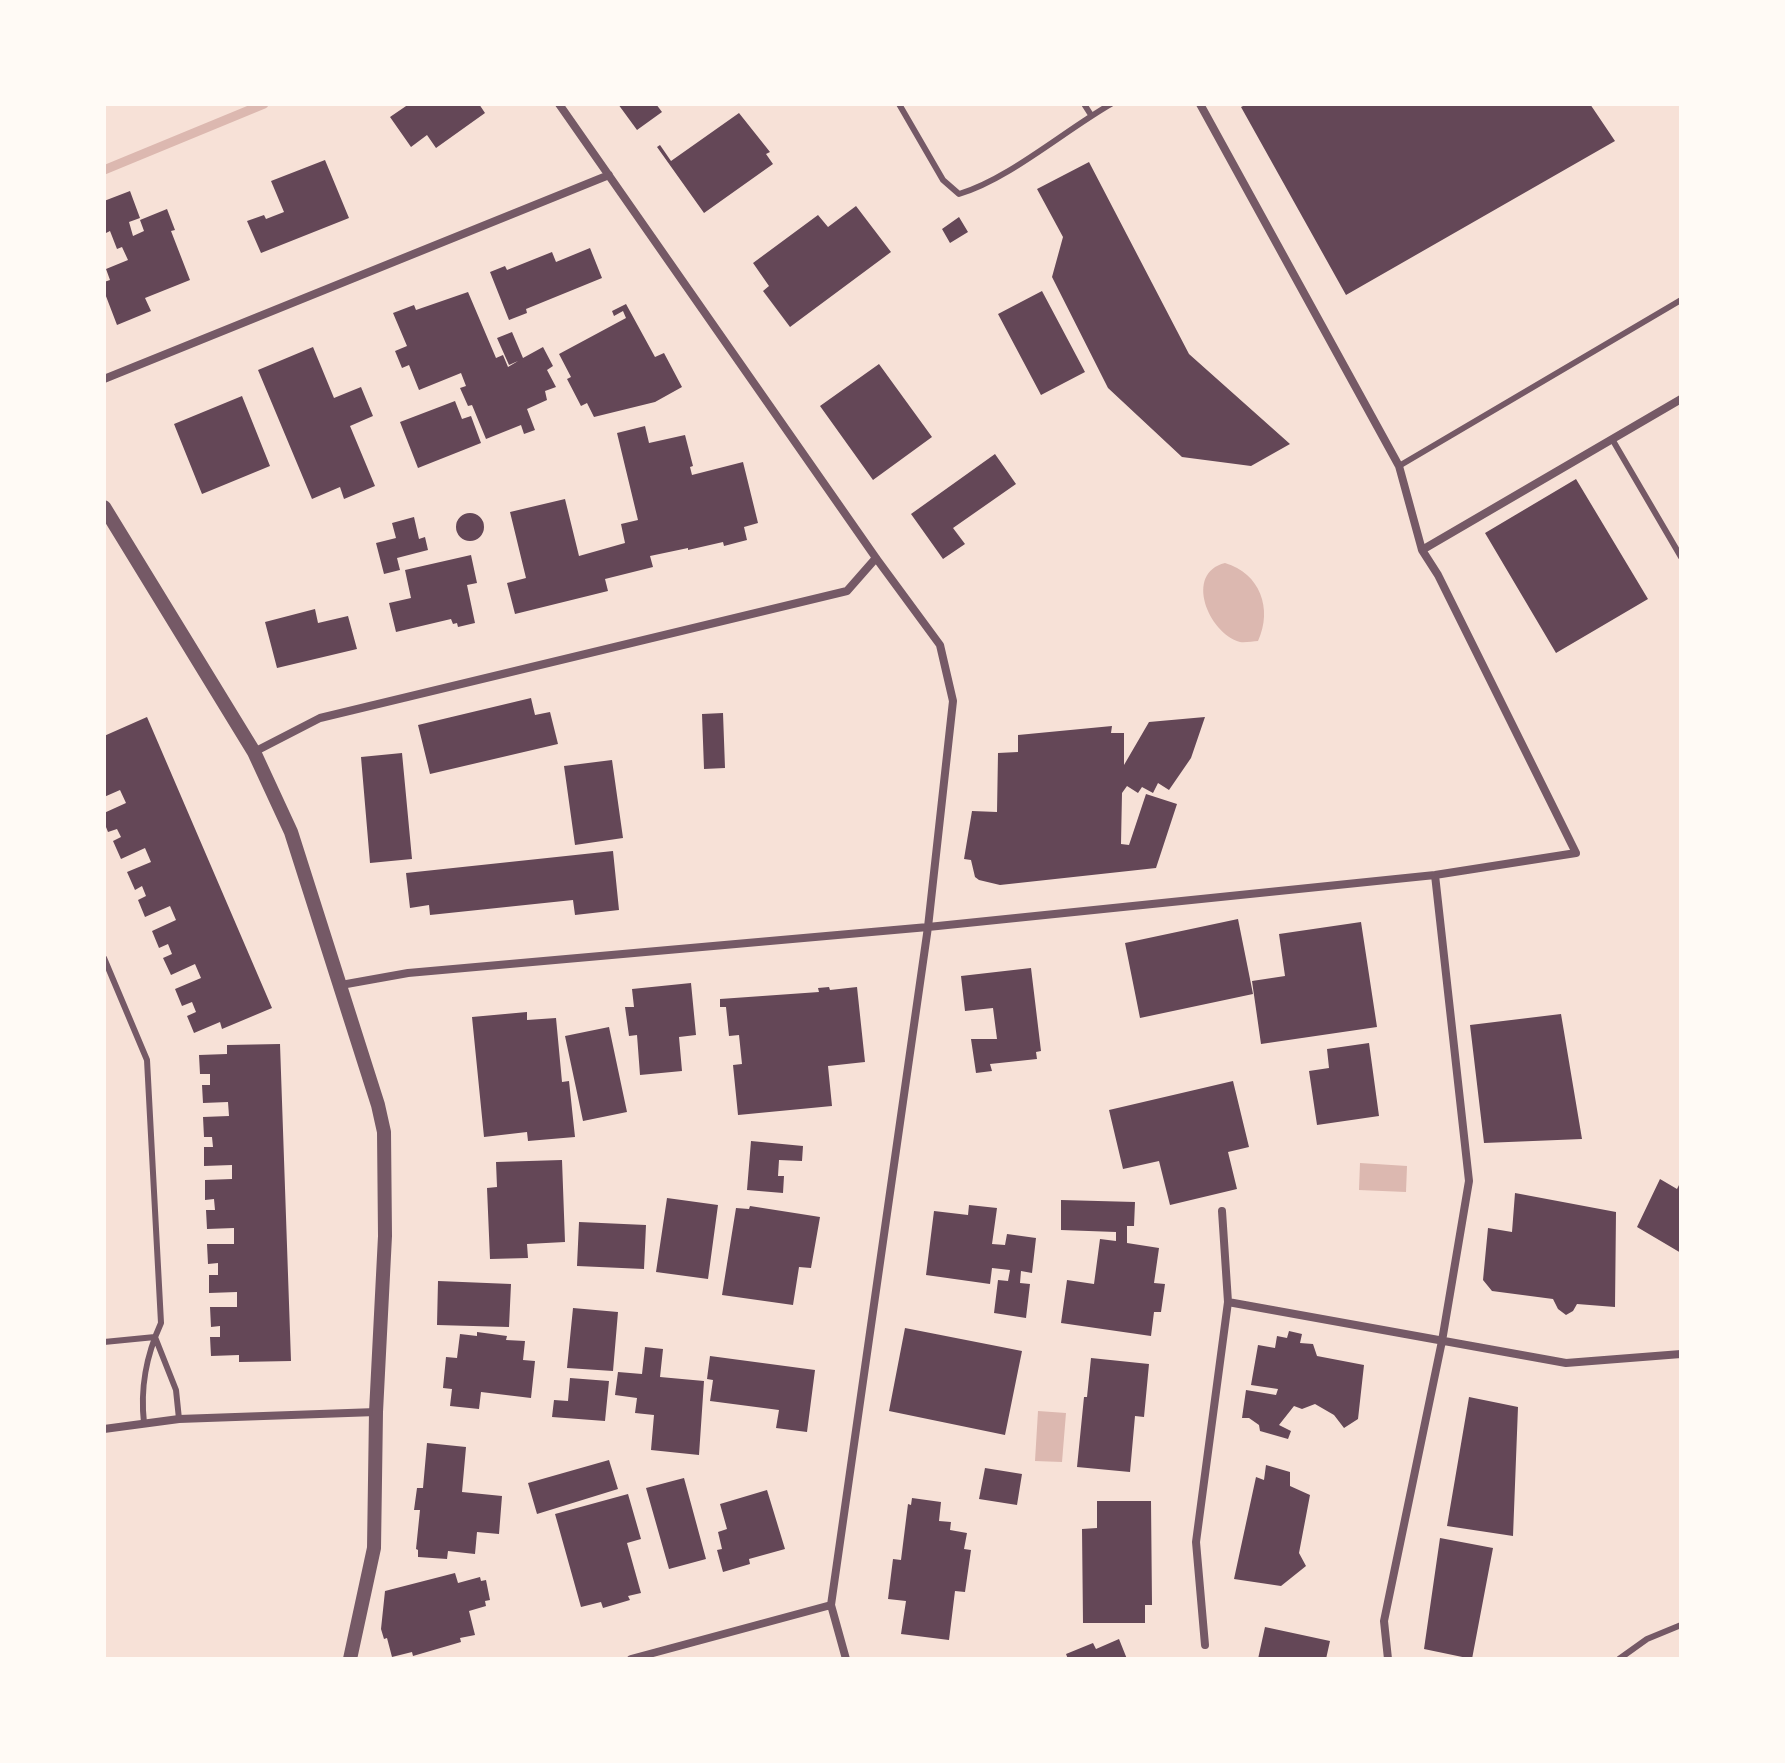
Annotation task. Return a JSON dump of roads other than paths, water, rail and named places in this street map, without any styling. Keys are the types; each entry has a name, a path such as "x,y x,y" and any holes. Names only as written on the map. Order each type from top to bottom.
{"street":[{"path":"559,104 940,645 953,701 928,927 831,1605 846,1659"},
{"path":"341,985 408,973 928,927 1435,875 1576,853 1438,575 1422,550 1399,466 1200,104"},
{"path":"104,379 609,175"},
{"path":"1422,550 1681,399"},
{"path":"104,507 254,752 291,832 341,985 384,1132 385,1236 376,1412 374,1548 350,1659"},
{"path":"254,752 320,718 847,591 876,558"},
{"path":"1388,1659 1384,1621 1442,1341 1469,1181 1435,875"},
{"path":"1205,1645 1196,1542 1228,1302 1222,1211"},
{"path":"1228,1302 1566,1363 1681,1354"},
{"path":"104,1429 179,1419 376,1412"},
{"path":"631,1659 831,1605"}],"lane":[{"path":"899,104 943,180 959,194 973,190 1026,159 1111,104"},
{"path":"1084,104 1091,115"},
{"path":"1399,466 1681,300"},
{"path":"1612,439 1681,557"},
{"path":"104,958 147,1060 161,1323 140,1393 144,1423"},
{"path":"104,1342 155,1337"},
{"path":"155,1337 176,1390 179,1419"},
{"path":"1619,1659 1647,1639 1681,1625"}],"waterway":[{"path":"104,170 264,104"}]}
